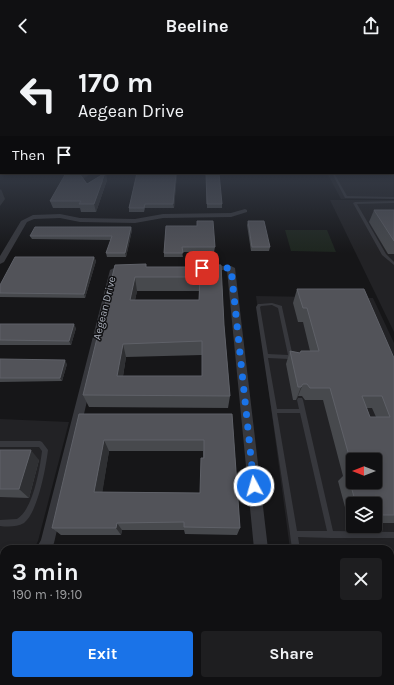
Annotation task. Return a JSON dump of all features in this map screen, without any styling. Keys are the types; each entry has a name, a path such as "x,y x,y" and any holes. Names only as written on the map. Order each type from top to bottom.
{"street":[{"path":"0,262 24,221 33,217 60,216 80,220 135,221 163,216 231,215 244,211"},
{"path":"200,268 231,268 261,545"},
{"name":"Aegean Drive","path":"46,545 114,270 137,269"}],"lane":[{"path":"344,195 346,198 394,198"},
{"path":"394,202 355,202 384,255 394,264"},
{"path":"293,364 280,307 272,304 263,304 258,307 295,545"},
{"path":"266,356 291,357"},
{"path":"300,400 331,535"},
{"path":"274,411 303,411"},
{"path":"0,444 40,444 45,450 31,509 24,520 16,523 0,524"},
{"path":"293,534 394,535"}],"shaded area":[{"path":"339,195 394,195 394,198 341,199"},
{"path":"330,200 394,200 394,332"},
{"path":"285,230 327,230 336,252 291,251"},
{"path":"256,296 373,298 394,343 394,545 289,545"},
{"path":"0,419 69,422 36,545 0,545"}],"building":[{"path":"54,195 97,195 94,204 79,204 81,201 50,201"},
{"path":"132,195 174,195 173,204 145,204 144,208 129,208"},
{"path":"207,195 221,195 222,204 207,204"},
{"path":"374,210 394,210 394,241"},
{"path":"197,221 213,221 215,247 182,247 183,253 164,253 166,226 197,226"},
{"path":"248,221 264,221 270,247 252,247"},
{"path":"35,227 131,227 125,253 106,253 112,236 30,236"},
{"path":"15,257 94,257 84,294 0,293 0,285"},
{"path":"146,264 146,267 189,267 190,264 221,265 230,396 83,395 115,265","holes":["135,277 200,277 199,300 130,300","202,341 202,376 117,376 123,344"]},
{"path":"297,289 364,289 394,358 394,515 382,515 382,497 354,497 352,489 382,489 382,453 348,453 330,388 310,388 307,384 303,384 301,387 298,387 290,351 300,353 301,351 319,351 307,308 303,308","holes":["362,396 382,396 390,417 370,417"]},
{"path":"0,324 74,324 69,341 0,340"},
{"path":"0,359 65,360 60,378 0,378"},
{"path":"79,414 232,414 240,528 184,527 184,522 117,523 116,528 52,528","holes":["104,440 204,440 204,458 201,458 200,493 94,492"]},
{"path":"0,450 31,450 19,489 0,489"}],"route":[{"path":"202,268 231,268 254,486"}]}
